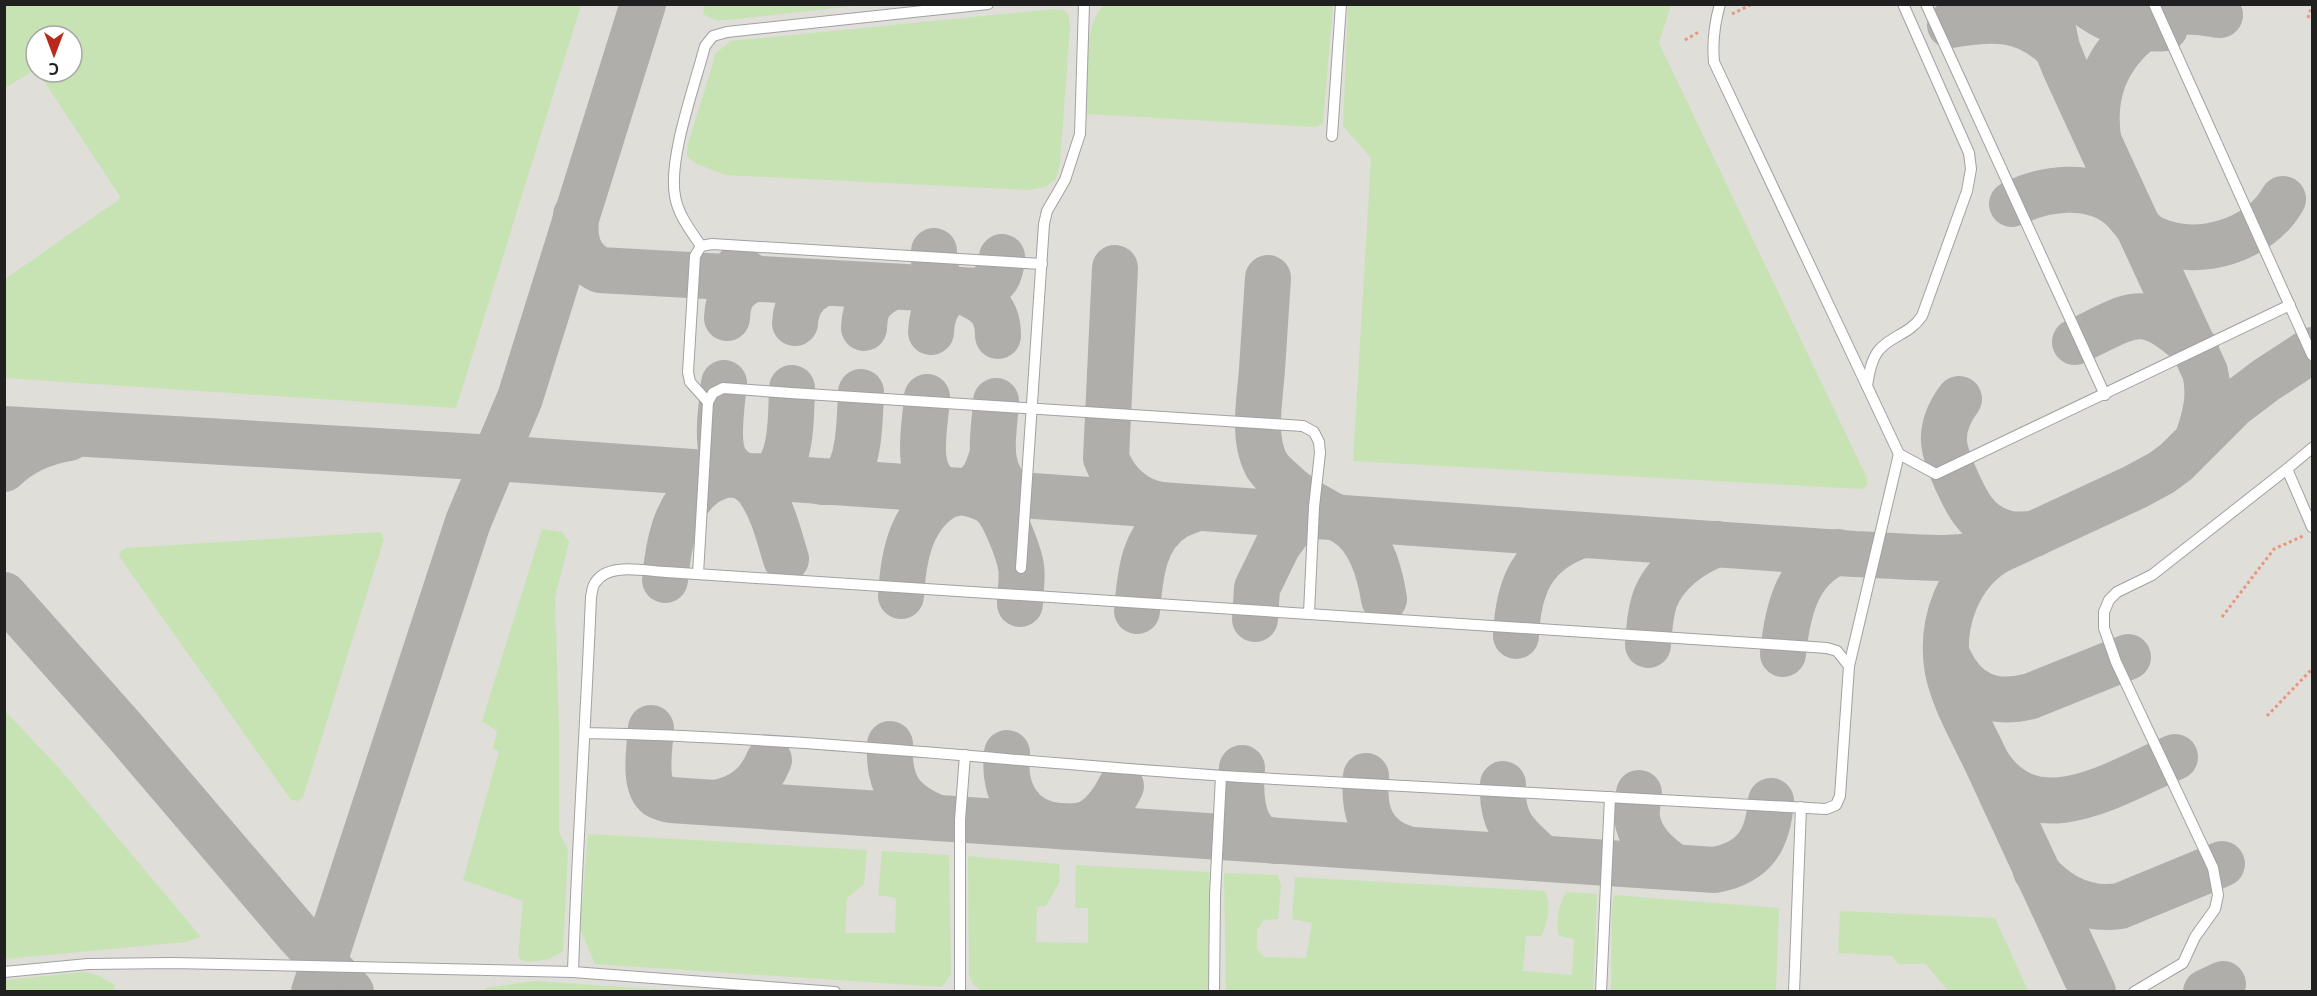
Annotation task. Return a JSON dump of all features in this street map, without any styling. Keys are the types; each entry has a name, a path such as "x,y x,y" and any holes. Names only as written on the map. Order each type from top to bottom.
{"lane":[{"path":"701,246 683,218 675,197 674,166 705,46 713,36 738,30 988,4"},
{"path":"1021,568 1044,224 1047,211 1065,180 1080,134 1084,4"},
{"path":"1332,136 1341,4"},
{"path":"1720,4 1712,41 1714,62 1899,454 1936,474 2290,305"},
{"path":"1867,386 1872,364 1878,351 1916,326 1922,316 1967,191 1971,169 1969,153 1902,4"},
{"path":"1926,4 2105,395"},
{"path":"2154,4 2313,355"},
{"path":"701,246 722,244 1042,264"},
{"path":"701,246 695,256 688,372 690,382 708,402"},
{"path":"698,574 708,402 713,393 723,388 1303,426 1314,432 1319,442 1320,453 1314,507 1309,613"},
{"path":"2134,992 2183,963 2203,923 2215,909 2218,896 2212,868 2116,662 2104,628 2104,612 2109,600 2117,592 2152,575 2313,448"},
{"path":"585,733 770,740 890,748 1221,776 1826,808 1836,805 1840,796 1849,666 1899,454"},
{"path":"2287,469 2313,527"},
{"path":"573,972 578,830 591,597 594,583 605,572 619,570 698,574 1827,648 1838,651 1849,666"},
{"path":"960,992 960,819 965,756"},
{"path":"1214,992 1215,895 1221,776"},
{"path":"1601,992 1610,797"},
{"path":"1794,992 1801,807"},
{"path":"4,972 88,964 173,963 573,972 835,992"}],"path":[{"path":"2308,18 2313,4"},
{"path":"2222,617 2274,549 2313,532"},
{"path":"2267,716 2313,669"}],"shaded area":[{"path":"5,5 2312,5 2312,991 5,992"}],"green space":[{"path":"5,4 581,5 456,408 5,378 5,279 121,198 46,84 84,84 84,24 24,24 24,76 5,88"},
{"path":"704,4 863,5 715,20 703,14"},
{"path":"1104,5 1333,5 1323,123 1316,127 1087,114 1089,41 1097,15"},
{"path":"1348,5 1671,5 1659,43 1867,478 1867,485 1862,489 1353,461 1371,158 1343,126"},
{"path":"1053,9 1063,10 1068,14 1070,27 1060,163 1056,179 1045,187 1029,190 725,175 695,163 687,156 688,144 716,53 731,41"},
{"path":"542,529 562,532 569,542 555,597 559,832 568,850 563,951 549,959 522,961 518,956 523,901 463,880 499,752 493,748 497,731 482,721"},
{"path":"380,532 384,539 303,797 298,801 291,800 119,556 126,548"},
{"path":"4,710 59,768 201,937 185,942 5,959"},
{"path":"588,834 867,850 864,884 847,898 845,933 895,933 896,898 878,895 882,851 949,855 951,974 942,987 595,964 580,929"},
{"path":"968,856 1059,864 1060,881 1046,906 1037,907 1036,942 1088,943 1088,908 1075,908 1076,865 1209,872 1208,988 1205,992 982,991 973,984 969,975"},
{"path":"1224,873 1278,875 1281,886 1278,919 1264,920 1257,930 1257,949 1264,957 1306,958 1312,923 1292,919 1295,877 1545,891 1548,914 1545,926 1541,936 1526,936 1523,971 1572,975 1574,939 1559,936 1557,925 1561,902 1566,892 1597,894 1593,991 1226,991"},
{"path":"1614,895 1779,908 1776,991 1611,991"},
{"path":"1840,911 1995,918 2028,991 1948,991 1926,964 1898,964 1892,956 1838,953"},
{"path":"84,972 97,975 115,985 113,991 5,991 5,980"},
{"path":"534,981 683,991 486,991 486,988"}],"taxiway":[{"path":"314,992 468,522 520,398 643,4"},
{"path":"2048,4 2057,48 2065,68 2205,372 2207,397 2198,438"},
{"path":"2086,4 2104,16 2124,24 2154,29 2165,28"},
{"path":"2098,137 2097,106 2104,78 2118,52 2128,41 2140,30 2168,14 2188,11 2220,15"},
{"path":"1950,25 1980,21 2007,22 2032,30 2057,48"},
{"path":"2012,204 2053,191 2082,190 2096,193 2121,207 2140,229 2153,239 2171,245 2189,247 2208,246 2243,235 2259,226 2283,199"},
{"path":"576,215 577,240 582,254 586,260 600,270 977,291 996,279 1002,257"},
{"path":"931,332 936,308 953,290 943,283 937,274 934,251"},
{"path":"727,318 733,294 741,286 754,279 738,267"},
{"path":"1115,268 1106,458 1120,482 1134,495 1161,505"},
{"path":"1268,278 1258,418 1262,453 1268,467 1295,493 1346,523 1362,537 1377,567 1384,599"},
{"path":"795,323 800,303 808,293 825,283"},
{"path":"864,328 870,303 891,287"},
{"path":"962,291 978,298 989,307 996,319 998,336"},
{"path":"2075,342 2111,324 2137,316 2150,317 2163,323 2196,349"},
{"path":"4,429 495,458 1854,554 1944,558 1997,551 2161,473 2176,462 2233,405 2312,350"},
{"path":"724,383 720,428 722,452 728,465 755,485 764,498 775,523 786,559"},
{"path":"753,477 772,474 784,459 791,422 792,388"},
{"path":"822,482 831,482 845,476 854,460 861,392"},
{"path":"927,397 923,435 924,462 934,484 945,490"},
{"path":"1959,399 1948,419 1944,442 1945,451 1964,495 1974,512 1987,525 2006,533 2034,534"},
{"path":"996,401 993,454 1003,483"},
{"path":"4,469 18,457 34,448 69,438"},
{"path":"901,596 906,555 922,517 942,498 976,486 987,471 993,453"},
{"path":"665,580 674,529 685,506 692,495 704,484 723,475"},
{"path":"964,492 991,502 1007,525 1021,566 1020,604"},
{"path":"1137,611 1142,572 1149,547 1164,525 1175,517 1197,508"},
{"path":"1255,619 1257,588 1278,545 1289,530 1314,516"},
{"path":"1516,636 1520,602 1531,574 1551,551 1582,535"},
{"path":"1648,645 1653,605 1665,581 1680,565 1717,544"},
{"path":"1997,551 1972,572 1955,601 1947,633 1947,666 1965,717 2093,992"},
{"path":"1783,654 1791,608 1803,581 1824,559 1838,552"},
{"path":"4,595 351,992"},
{"path":"1949,659 1963,681 1972,689 1982,695 2005,700 2031,696 2128,657"},
{"path":"651,728 648,764 650,783 657,795 671,800 1715,870 1740,861 1757,847 1767,827 1771,801"},
{"path":"890,744 891,770 899,790 914,806 938,818"},
{"path":"1007,753 1006,767 1011,792 1024,811 1033,819 1045,824 1072,826 1091,822 1109,806 1121,786"},
{"path":"1989,766 2008,787 2030,798 2053,801 2078,797 2103,789 2175,757"},
{"path":"715,803 733,798 748,789 760,777 769,760"},
{"path":"1242,768 1243,806 1249,825 1262,838 1276,841"},
{"path":"1366,776 1366,801 1372,822 1385,838 1407,849"},
{"path":"1503,784 1504,809 1507,818 1517,834 1542,858"},
{"path":"1639,793 1637,815 1642,833 1656,852 1675,867"},
{"path":"2036,871 2063,895 2084,904 2108,907 2120,906 2222,864"},
{"path":"2206,992 2223,984"}]}
